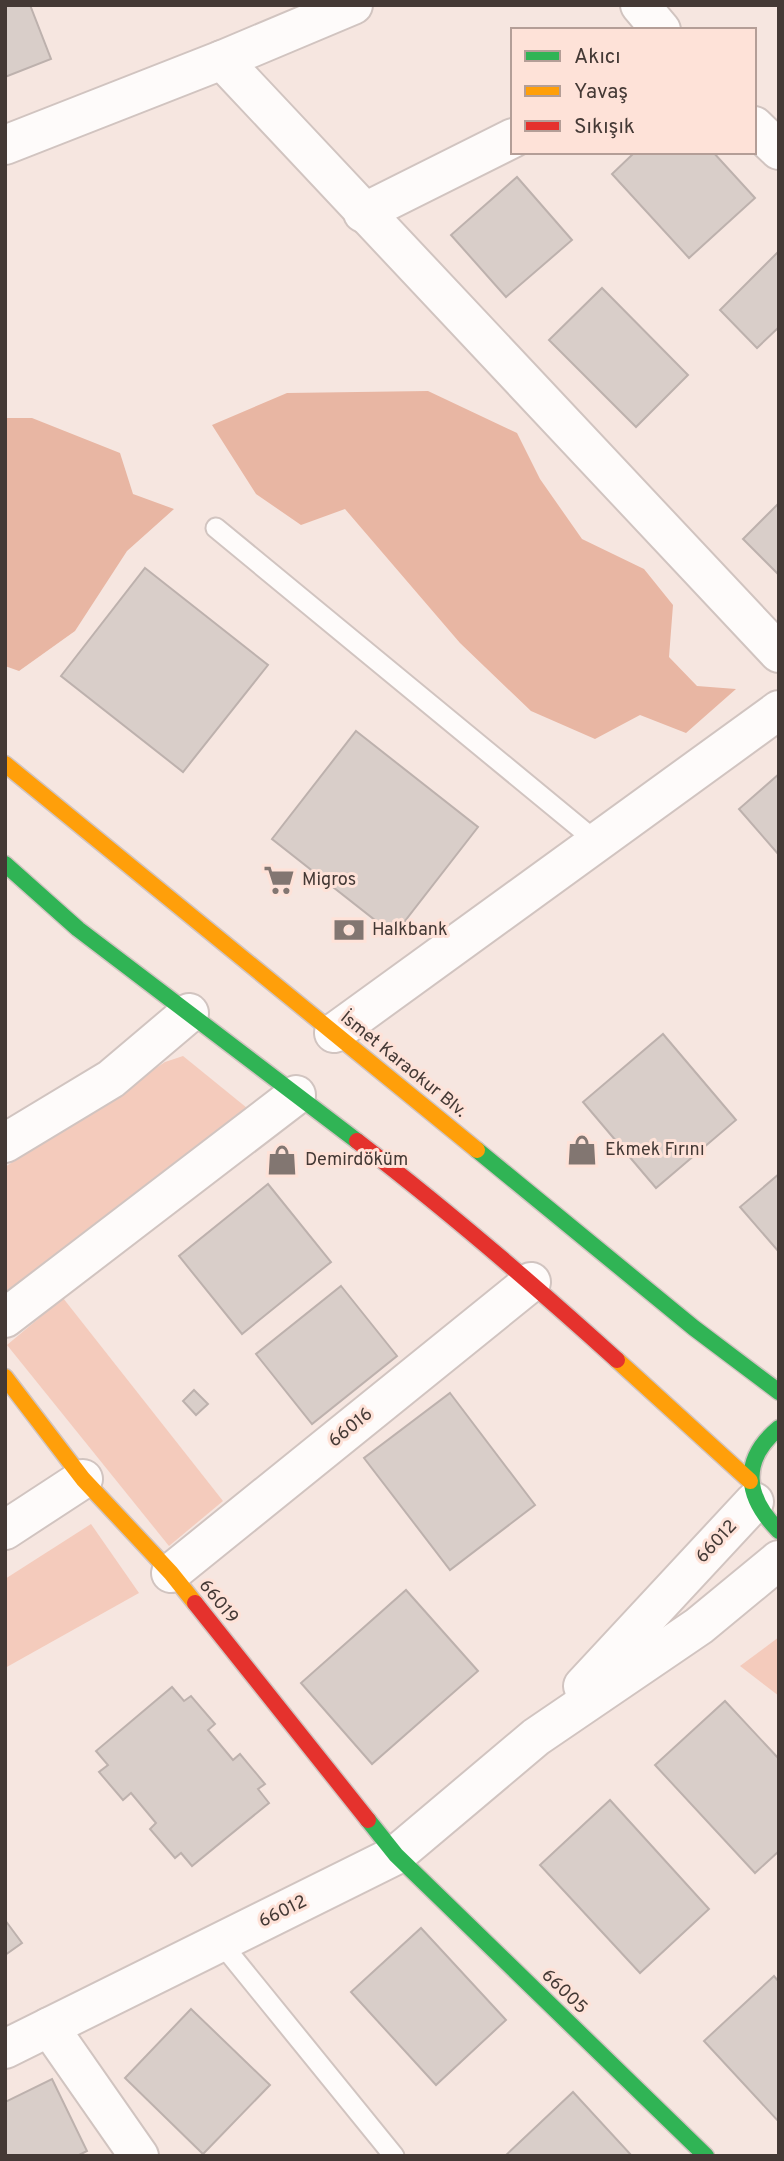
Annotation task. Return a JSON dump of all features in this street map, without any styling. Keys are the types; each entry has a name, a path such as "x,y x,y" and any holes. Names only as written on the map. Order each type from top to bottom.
{"main road":[{"name":"İsmet Karaokur Blv.","path":"5,764 694,1328 779,1392"},
{"path":"5,863 78,929 424,1192 531,1282 752,1491 765,1520 779,1531"},
{"name":"66019","path":"5,1377 83,1479 171,1573 396,1856"},
{"path":"752,1491 753,1461 762,1443 779,1427"},
{"name":"66005","path":"396,1856 706,2156"}],"street":[{"path":"5,145 222,60 353,5"},
{"path":"640,5 659,28"},
{"path":"222,60 779,653"},
{"path":"756,128 779,150"},
{"path":"363,213 511,139"},
{"path":"334,1033 779,710"},
{"path":"5,1143 111,1079 189,1013"},
{"path":"5,1318 296,1095"},
{"name":"66016","path":"171,1573 531,1282"},
{"path":"5,1530 83,1479"},
{"name":"66012","path":"536,1737 752,1491"},
{"name":"66012","path":"5,2049 396,1856 536,1737 699,1626 779,1560"},
{"path":"50,2027 139,2156"}],"lane":[{"path":"216,528 597,842"},
{"path":"220,1943 394,2156"}],"shaded area":[{"path":"428,391 517,433 540,479 582,539 644,569 673,605 669,657 697,686 736,689 686,733 640,715 595,739 531,711 460,643 345,509 301,525 256,494 212,425 287,393"},
{"path":"5,418 32,418 120,453 133,494 174,509 127,551 75,631 19,671 5,666"},
{"path":"183,1056 247,1108 5,1302 5,1167 165,1062"},
{"path":"63,1298 223,1501 169,1546 7,1345"},
{"path":"91,1524 139,1593 5,1668 5,1579"},
{"path":"779,1637 779,1696 740,1666"}],"building":[{"path":"5,5 30,5 51,59 5,77"},
{"path":"633,154 715,154 755,198 689,258 612,174"},
{"path":"517,177 572,240 506,297 451,235"},
{"path":"779,251 779,327 757,348 720,310"},
{"path":"602,288 688,375 636,427 549,340"},
{"path":"779,503 779,575 743,539"},
{"path":"145,568 268,665 183,772 61,676"},
{"path":"356,731 478,827 394,935 272,839"},
{"path":"779,774 779,855 739,809"},
{"path":"663,1034 736,1120 656,1188 583,1102"},
{"path":"779,1174 779,1252 740,1207"},
{"path":"268,1184 331,1262 242,1334 179,1256"},
{"path":"341,1286 397,1356 312,1424 256,1354"},
{"path":"194,1390 208,1404 196,1415 183,1401"},
{"path":"450,1393 535,1505 450,1570 364,1458"},
{"path":"406,1590 478,1671 372,1764 301,1683"},
{"path":"172,1687 184,1701 191,1696 215,1724 208,1730 233,1760 240,1754 265,1784 258,1789 269,1803 192,1866 181,1853 175,1858 150,1829 156,1823 131,1793 123,1800 99,1772 108,1765 96,1751"},
{"path":"725,1701 779,1759 779,1851 755,1873 655,1765"},
{"path":"610,1800 709,1909 640,1973 540,1865"},
{"path":"5,1920 22,1943 5,1955"},
{"path":"421,1928 506,2020 436,2085 351,1992"},
{"path":"774,1976 779,1982 779,2122 704,2041"},
{"path":"191,2009 270,2085 203,2154 125,2078"},
{"path":"52,2079 87,2151 77,2156 5,2156 5,2102"},
{"path":"573,2092 632,2156 505,2156"}],"traffic: fast":[{"path":"5,864 78,929 357,1141"},
{"path":"477,1150 694,1328 779,1392"},
{"path":"779,1428 766,1440 758,1453 752,1479 759,1505 779,1531"},
{"path":"368,1820 396,1855 706,2156"}],"traffic: slow":[{"path":"5,764 477,1150"},
{"path":"617,1360 750,1481"},
{"path":"5,1377 83,1479 171,1573 195,1603"}],"traffic: jam":[{"path":"357,1141 489,1248 617,1360"},
{"path":"195,1603 368,1820"}],"place":[{"name":"Migros","path":"279,880"},
{"name":"Halkbank","path":"349,930"},
{"name":"Ekmek Fırını","path":"582,1150"},
{"name":"Demirdöküm","path":"282,1160"}]}
